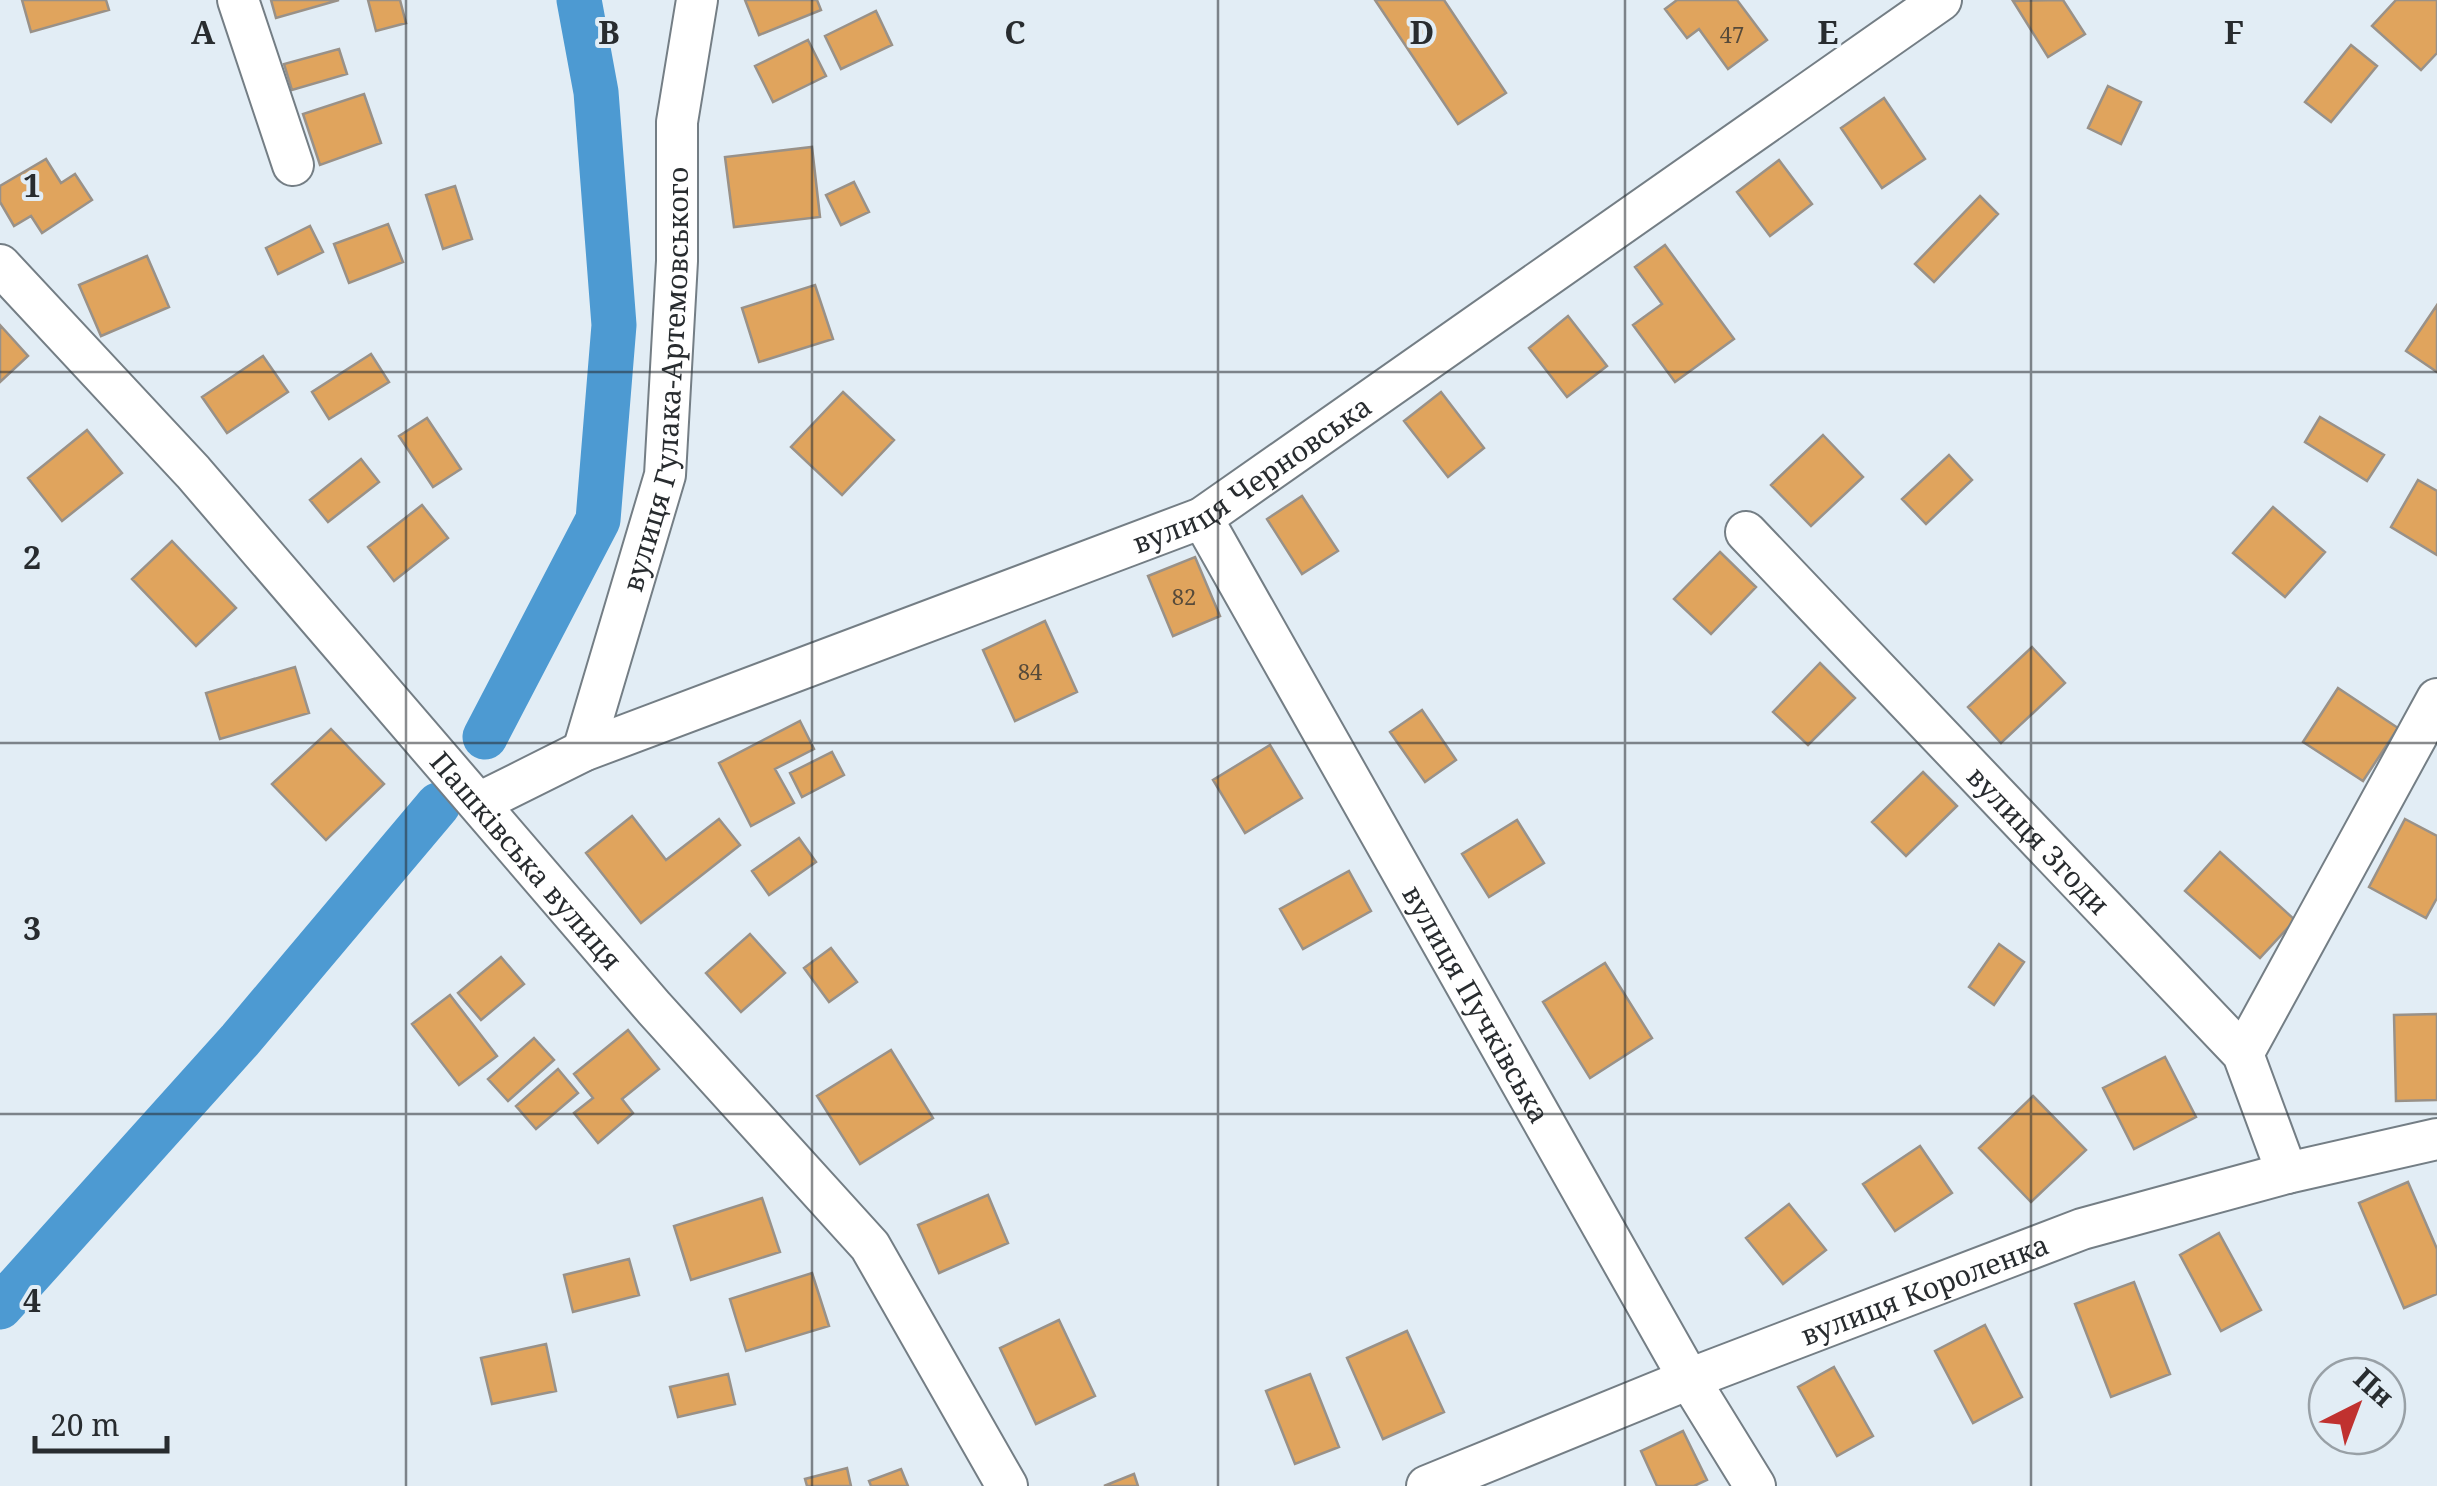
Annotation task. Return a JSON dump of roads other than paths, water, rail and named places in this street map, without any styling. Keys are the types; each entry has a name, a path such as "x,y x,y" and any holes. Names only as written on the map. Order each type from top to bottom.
{"street":[{"path":"238,0 292,165"},
{"name":"вулиця Гулака-Артемовського","path":"583,751 665,475 677,260 677,122 697,0"},
{"name":"вулиця Черновська","path":"480,802 583,751 1202,518 1942,0"},
{"name":"Пашківська вулиця","path":"0,265 192,472 654,1008 870,1246 1007,1486"},
{"name":"вулиця Пучківська","path":"1202,518 1689,1379 1755,1486"},
{"name":"вулиця Згоди","path":"1746,532 2242,1054 2287,1173"},
{"path":"2242,1054 2437,699"},
{"name":"вулиця Короленка","path":"1426,1486 1689,1379 2082,1230 2287,1173 2437,1140"}],"waterway":[{"path":"485,737 598,520 614,325 596,92 579,0"},
{"path":"0,1307 240,1040 438,805"}]}
